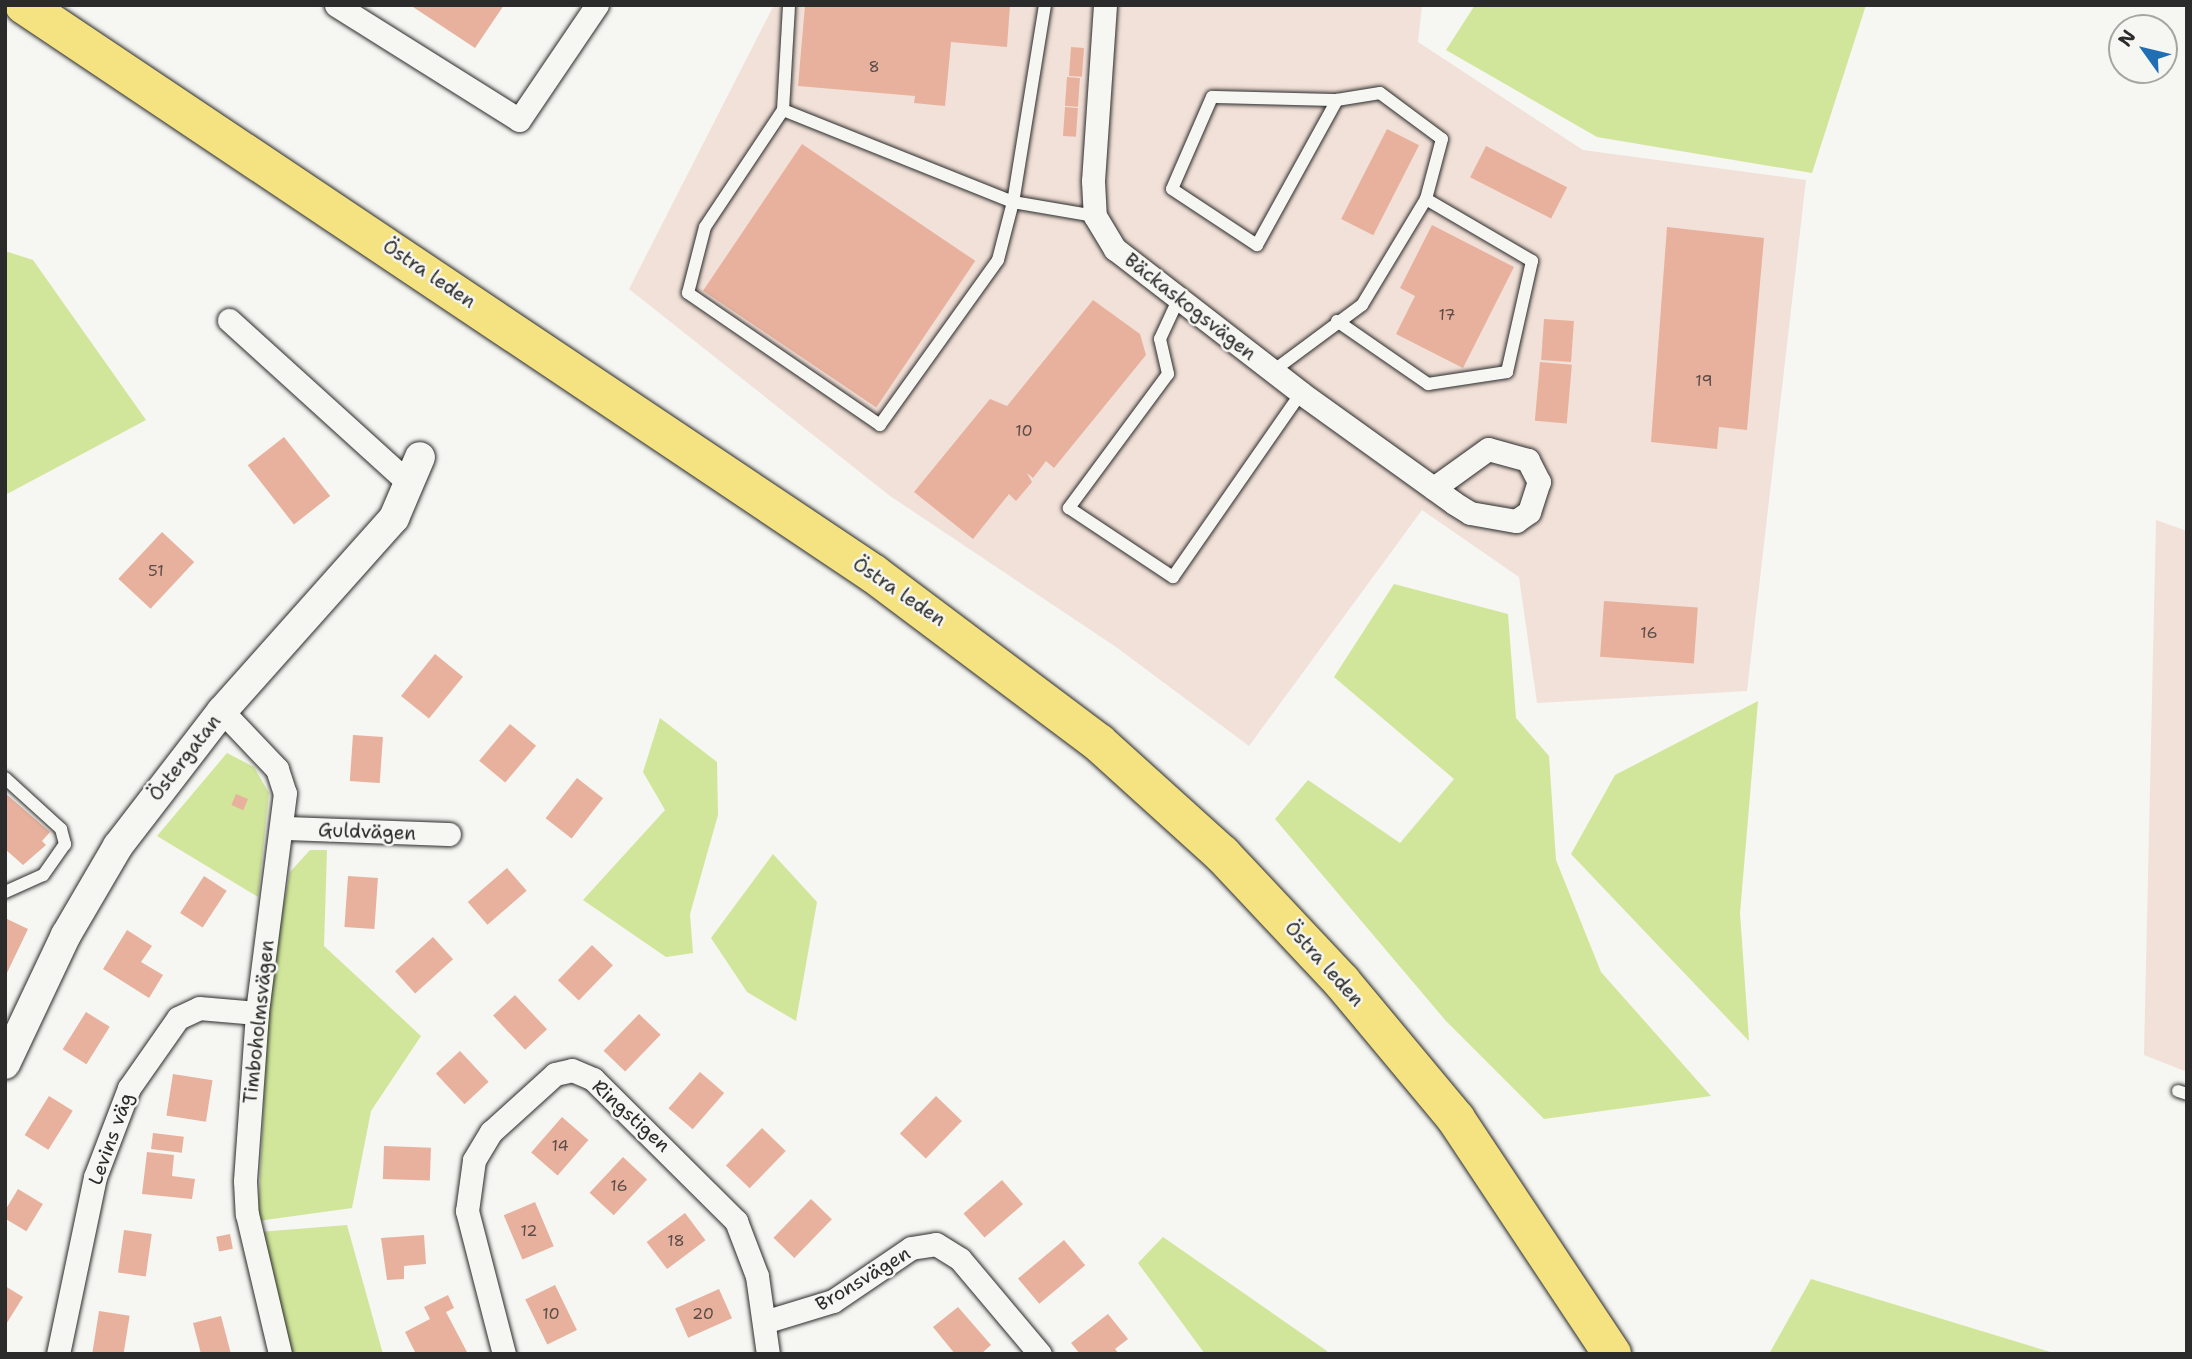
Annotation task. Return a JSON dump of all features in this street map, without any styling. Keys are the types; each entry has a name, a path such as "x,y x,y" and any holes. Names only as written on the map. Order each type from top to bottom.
{"highway":[{"name":"Östra leden","path":"24,5 894,589 1099,743 1222,854 1342,982 1456,1119 1612,1354"}],"street":[{"path":"336,5 519,120 597,5"},
{"name":"Bäckaskogsvägen","path":"1105,5 1093,145 1095,216 1115,249 1301,393 1434,488"},
{"name":"Östergatan","path":"5,1064 66,934 118,846 222,711 394,518 415,471 229,320"},
{"name":"Timboholmsvägen","path":"222,711 277,769 285,828 257,1013 247,1214 280,1354"},
{"name":"Guldvägen","path":"285,828 449,834"},
{"name":"Levins väg","path":"58,1354 95,1177 129,1088 178,1018 199,1008 257,1013"},
{"name":"Ringstigen","path":"504,1354 467,1211 474,1160 491,1132 555,1074 572,1070 593,1079 736,1221 764,1322 768,1354"},
{"name":"Bronsvägen","path":"764,1322 832,1301 905,1252 936,1244 960,1259 1040,1354"}],"lane":[{"path":"789,5 783,110 705,227 688,293 880,425 998,260 1013,202 1045,5"},
{"path":"1273,371 1362,305 1426,199 1442,139 1380,93 1337,100 1212,97 1172,189 1257,245 1337,100"},
{"path":"783,110 1013,202 1095,216"},
{"path":"1337,321 1429,384 1507,372 1532,261 1426,199"},
{"path":"1178,300 1160,339 1168,374 1069,508 1173,577 1301,393"},
{"path":"5,778 61,829 65,844 43,875 5,892"}],"shaded area":[{"path":"774,5 1422,5 1418,42 1583,150 1806,180 1747,691 1537,703 1519,577 1422,510 1249,746 1116,647 890,496 629,289"},
{"path":"2156,520 2187,531 2187,1072 2144,1055"}],"green space":[{"path":"1475,5 1866,5 1812,173 1597,137 1446,50"},
{"path":"5,251 33,260 146,420 5,495"},
{"path":"1394,584 1508,614 1516,718 1549,756 1556,860 1601,972 1711,1096 1544,1119 1446,1021 1275,819 1308,780 1400,843 1454,779 1334,677"},
{"path":"1758,701 1740,913 1749,1041 1571,854 1615,775"},
{"path":"660,718 717,762 718,815 690,914 693,953 666,957 583,900 665,810 643,772"},
{"path":"227,753 254,767 269,793 258,897 157,836"},
{"path":"310,850 327,850 324,946 421,1036 371,1111 352,1208 258,1221 270,975 290,872"},
{"path":"773,854 817,902 796,1021 747,992 711,938"},
{"path":"347,1225 383,1354 291,1354 259,1232"},
{"path":"1163,1237 1328,1354 1205,1354 1138,1263"},
{"path":"1811,1279 2057,1354 1769,1354"}],"building":[{"path":"410,5 504,5 475,48"},
{"path":"805,5 1010,5 1007,47 951,42 945,106 914,103 915,96 798,86"},
{"path":"1071,47 1084,48 1082,77 1069,76"},
{"path":"1067,77 1080,78 1078,107 1065,106"},
{"path":"1065,107 1078,108 1076,137 1063,136"},
{"path":"1387,129 1419,145 1373,235 1341,219"},
{"path":"802,144 975,261 876,408 703,291"},
{"path":"1486,146 1567,187 1551,218 1470,177"},
{"path":"1432,225 1514,267 1463,368 1396,334 1415,296 1400,288"},
{"path":"1667,227 1764,238 1747,430 1719,427 1717,449 1651,442"},
{"path":"1093,300 1140,334 1146,355 1054,468 1046,461 1033,478 1027,473 1032,482 1016,501 1009,494 973,539 914,492 990,399 1007,406"},
{"path":"1544,319 1574,321 1571,362 1541,360"},
{"path":"1540,362 1572,365 1567,424 1535,421"},
{"path":"284,437 330,496 294,524 248,465"},
{"path":"162,532 194,562 151,609 118,579"},
{"path":"1604,601 1698,608 1694,663 1600,657"},
{"path":"435,654 463,677 429,719 401,696"},
{"path":"510,724 536,746 505,783 479,761"},
{"path":"353,735 383,737 380,783 350,781"},
{"path":"577,778 603,798 572,839 546,818"},
{"path":"5,793 50,832 42,841 46,845 23,865 5,849"},
{"path":"236,794 248,799 243,810 231,805"},
{"path":"507,868 527,891 487,925 468,902"},
{"path":"204,876 227,891 203,928 180,913"},
{"path":"348,876 378,878 374,929 344,927"},
{"path":"5,918 28,929 5,977"},
{"path":"127,930 152,946 141,962 163,975 149,998 103,969"},
{"path":"433,937 453,959 415,993 395,971"},
{"path":"592,945 613,965 579,1000 558,980"},
{"path":"515,995 547,1029 525,1050 493,1015"},
{"path":"86,1012 110,1027 86,1064 63,1049"},
{"path":"639,1014 661,1035 625,1072 604,1051"},
{"path":"460,1051 489,1082 465,1104 436,1074"},
{"path":"700,1072 724,1093 693,1129 669,1108"},
{"path":"173,1074 213,1080 206,1122 166,1115"},
{"path":"49,1096 73,1111 48,1150 25,1135"},
{"path":"936,1096 962,1121 926,1158 900,1133"},
{"path":"562,1117 588,1140 558,1175 531,1152"},
{"path":"762,1128 786,1151 750,1188 726,1165"},
{"path":"153,1133 184,1137 182,1153 151,1149"},
{"path":"384,1146 431,1148 430,1181 383,1179"},
{"path":"147,1152 174,1155 172,1176 195,1179 192,1199 142,1194"},
{"path":"623,1157 647,1180 614,1215 590,1193"},
{"path":"1002,1180 1023,1204 985,1238 964,1213"},
{"path":"18,1189 43,1204 26,1231 5,1219 5,1211"},
{"path":"811,1199 832,1219 794,1258 773,1238"},
{"path":"535,1202 554,1246 522,1259 504,1215"},
{"path":"685,1213 705,1240 667,1269 647,1242"},
{"path":"124,1230 152,1234 146,1276 118,1273"},
{"path":"230,1234 233,1249 219,1251 216,1237"},
{"path":"424,1235 426,1264 404,1266 404,1279 387,1280 381,1238"},
{"path":"1064,1240 1085,1265 1039,1304 1018,1279"},
{"path":"555,1285 577,1330 547,1344 525,1299"},
{"path":"5,1286 23,1297 5,1326"},
{"path":"719,1289 732,1318 688,1338 675,1309"},
{"path":"448,1295 454,1308 446,1312 467,1352 416,1354 405,1332 430,1319 424,1307"},
{"path":"958,1307 991,1345 981,1354 955,1354 933,1327"},
{"path":"99,1311 130,1316 124,1354 92,1353"},
{"path":"1108,1314 1128,1339 1115,1349 1119,1354 1080,1354 1071,1343"},
{"path":"221,1316 231,1354 201,1354 193,1323"}]}
